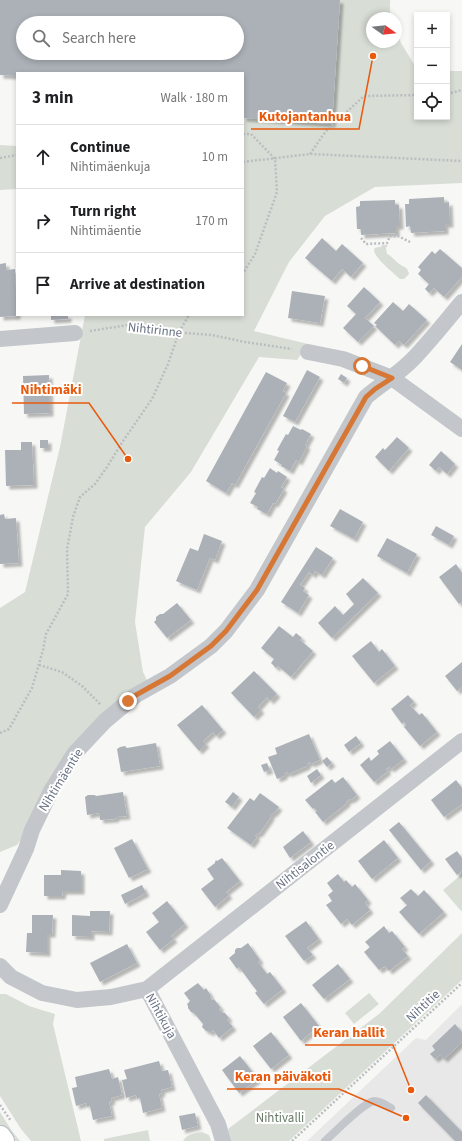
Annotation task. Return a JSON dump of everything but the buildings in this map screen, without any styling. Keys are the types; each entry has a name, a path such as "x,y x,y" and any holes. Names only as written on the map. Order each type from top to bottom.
{"street":[{"name":"Nihtimäentie","path":"0,906 26,849 32,830 52,791 74,754 111,716 136,695 170,676 211,646 226,631 257,590 366,397 392,378 413,359 462,302"},
{"path":"0,338 75,333"},
{"path":"308,352 344,359 392,378 462,429"},
{"name":"Nihtisalontie","path":"148,989 462,741"},
{"name":"Nihtikuja","path":"0,966 11,977 42,993 77,1000 111,997 148,989 218,1124 223,1141"},
{"path":"0,1137 3,1141"}],"lane":[{"path":"325,1141 366,1104 375,1101 383,1103 391,1108"}],"path":[{"path":"450,93 462,90"},
{"path":"310,154 326,131 364,96 414,95"},
{"path":"244,134 251,134 275,159 276,192 255,254 244,272"},
{"path":"244,162 310,154 462,161"},
{"path":"0,158 16,155"},
{"path":"361,238 366,244 387,243 390,236 398,236 410,242"},
{"path":"0,733 9,729 32,688 46,634 68,594 67,549 80,497 95,484 122,441 152,399 168,364 179,332 188,316"},
{"name":"Nihtirinne","path":"75,333 128,325 212,335 308,352"},
{"path":"39,665 62,672 82,686 111,716"},
{"name":"Nihtitie","path":"292,1141 462,983"}],"shaded area":[{"path":"462,1004 462,1141 307,1141 416,1038 426,1040"}],"green space":[{"path":"340,0 390,0 390,12 366,12 366,48 402,48 402,45 414,64 414,120 450,120 450,71 462,71 462,183 375,187 325,216 289,262 254,331 308,344 297,360 259,357 191,472 145,527 135,622 143,672 148,682 122,701 17,845 0,852 0,608 25,592 60,447 85,316 244,316 244,118 332,123"},
{"path":"0,145 16,146 16,189 0,190"},
{"path":"382,245 388,245 386,248 387,254 407,269 409,274 404,279 400,279 383,264 376,255 374,251 375,248 381,247"},
{"path":"462,874 462,910 461,911 443,890"},
{"name":"Nihtivalli","path":"462,933 462,980 289,1141 231,1141 228,1129 379,1014"},
{"path":"369,993 379,1004 354,1024 345,1013"},
{"path":"0,994 6,994 29,1006 55,1014 53,1024 81,1141 31,1141 21,1129 0,1096"},
{"path":"0,1112 20,1141 12,1141 0,1124"},
{"path":"148,1130 150,1141 104,1141 104,1139"},
{"path":"202,1132 209,1135 211,1141 183,1141 189,1135"}],"place":[{"name":"Kutojantanhua","path":"373,56"},
{"name":"Nihtimäki","path":"128,459"},
{"name":"Keran hallit","path":"411,1090"},
{"name":"Keran päiväkoti","path":"406,1118"}],"route":[{"path":"128,701 170,676 211,646 226,631 257,590 366,397 392,378 362,366"}]}
